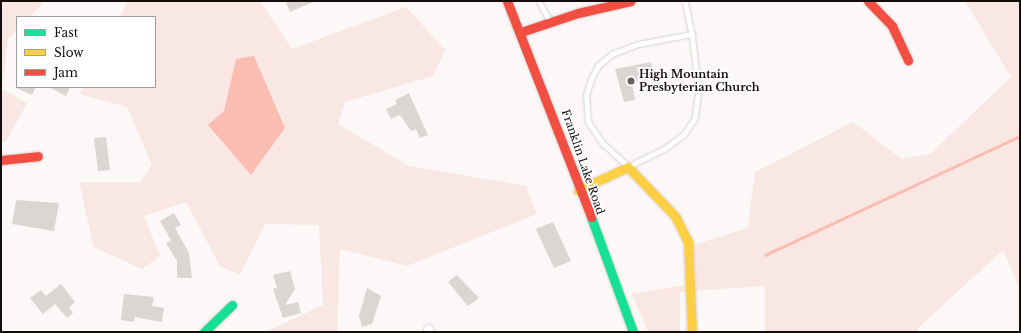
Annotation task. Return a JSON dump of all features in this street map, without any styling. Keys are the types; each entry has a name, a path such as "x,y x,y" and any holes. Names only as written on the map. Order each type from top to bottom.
{"street":[{"name":"Franklin Lake Road","path":"507,1 521,32 578,190 633,332"},
{"path":"521,32 551,22 631,1"},
{"path":"868,1 892,26 908,60"},
{"path":"1,160 38,156"},
{"path":"578,190 628,166 651,187 683,227 691,265 692,332"},
{"path":"204,332 232,305"}],"lane":[{"path":"538,1 551,22"},
{"path":"685,1 692,34 699,90 696,118 685,134 665,149 628,166 602,144 588,122 586,95 592,77 612,54 638,44 692,34"}],"shaded area":[{"path":"1,1 45,1 30,16 16,16 16,31 8,39 2,89 27,103 6,142 1,142"},
{"path":"128,1 260,1 292,49 406,7 445,50 433,76 345,102 338,124 409,166 526,186 537,214 407,266 340,249 337,332 265,332 323,305 319,225 265,224 240,275 220,266 186,202 144,216 160,256 142,269 94,247 79,182 140,182 152,165 127,107 80,94 83,88 156,88 156,16 120,16"},
{"path":"965,1 1020,1 1020,289 1003,250 918,328 919,332 765,332 765,286 680,292 680,332 648,332 632,294 696,283 693,245 748,228 755,172 853,122 902,159 930,154 1011,77"},
{"path":"254,56 285,128 251,175 208,125 224,111 236,59"}],"building":[{"path":"292,1 316,1 290,12 286,3"},
{"name":"High Mountain Presbyterian Church","path":"651,62 654,79 632,83 635,100 624,102 615,69"},
{"path":"16,88 36,88 32,95"},
{"path":"51,88 70,88 66,96"},
{"path":"409,93 428,135 420,138 416,129 411,131 400,115 391,119 386,109 397,104 395,100"},
{"path":"106,137 110,170 98,171 94,138"},
{"path":"16,200 59,203 54,231 12,224"},
{"path":"174,213 181,225 175,228 189,253 192,278 177,278 177,261 166,243 171,240 160,221"},
{"path":"553,222 571,261 554,268 536,229"},
{"path":"290,271 295,289 285,305 298,302 301,313 283,318 273,289 277,288 273,275"},
{"path":"457,275 479,298 468,306 448,282"},
{"path":"61,284 75,302 69,308 73,313 67,318 55,304 43,314 30,298 41,290 46,296"},
{"path":"367,288 381,296 372,324 362,327 359,316"},
{"path":"124,294 154,297 152,306 164,308 162,322 135,317 134,322 121,320"}],"waterway":[{"path":"765,255 1020,136"}],"traffic: fast":[{"path":"591,217 633,332"},
{"path":"204,332 232,305"}],"traffic: slow":[{"path":"578,190 628,167 675,216 688,241 692,332"}],"traffic: jam":[{"path":"507,1 591,217"},
{"path":"521,32 578,13 631,1"},
{"path":"868,1 892,26 908,60"},
{"path":"1,160 38,156"}],"place":[{"name":"High Mountain Presbyterian Church","path":"631,81"}]}
